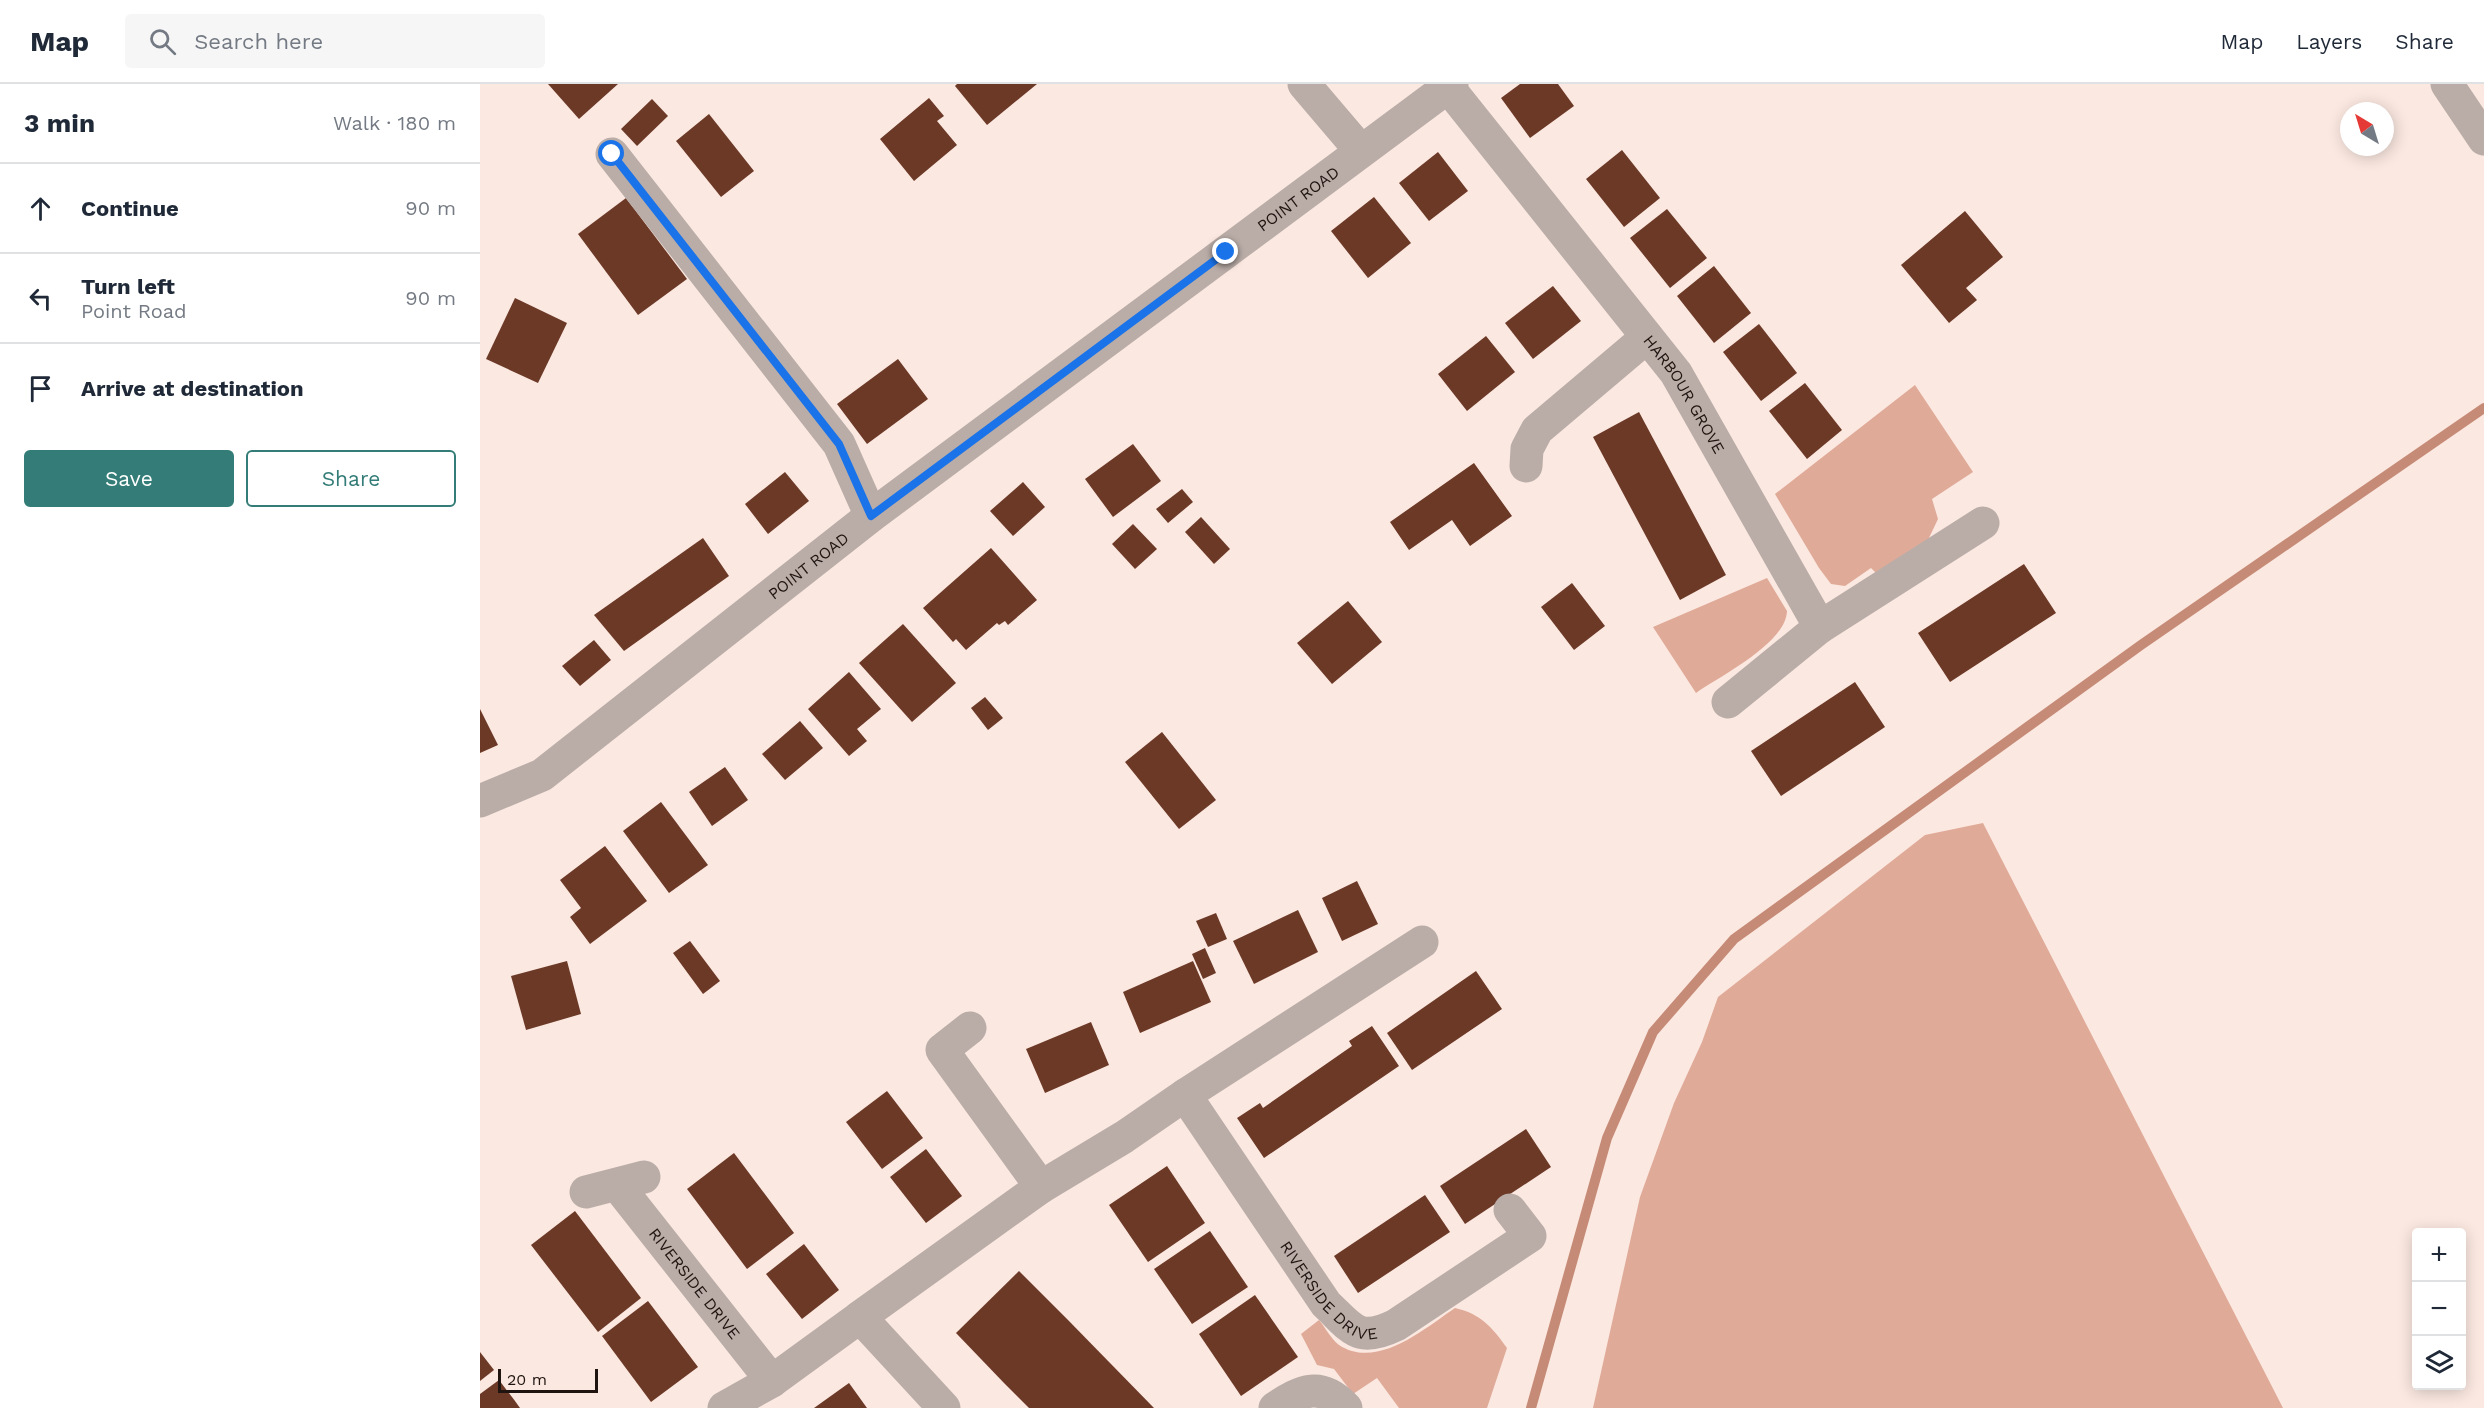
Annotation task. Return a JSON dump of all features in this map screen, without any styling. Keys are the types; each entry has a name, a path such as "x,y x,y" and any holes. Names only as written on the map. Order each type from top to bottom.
{"street":[{"path":"1304,84 1361,151"},
{"path":"2447,84 2484,139"},
{"name":"POINT ROAD","path":"480,801 542,775 871,516 1450,86"},
{"name":"HARBOUR GROVE","path":"1450,86 1676,373 1820,627"},
{"path":"612,154 839,444 871,516"},
{"path":"1526,466 1527,449 1537,430 1647,337"},
{"path":"1728,702 1820,627 1983,523"},
{"path":"724,1408 772,1381 1041,1187 1124,1137 1422,942"},
{"path":"970,1028 942,1050 1041,1187"},
{"name":"RIVERSIDE DRIVE","path":"1185,1095 1326,1304 1350,1329 1362,1333 1381,1332 1530,1236 1510,1210"},
{"name":"RIVERSIDE DRIVE","path":"586,1192 631,1181 772,1381"},
{"path":"860,1317 944,1408"},
{"path":"1275,1408 1310,1389 1326,1393 1346,1408"}],"shaded area":[{"path":"1915,385 1973,472 1932,499 1938,519 1928,540 1879,576 1871,568 1845,586 1831,584 1775,494"},
{"path":"1767,578 1787,611 1784,623 1765,646 1736,668 1696,693 1653,627"},
{"path":"1983,823 2283,1408 1593,1408 1640,1197 1674,1103 1702,1042 1718,997 1925,835"},
{"path":"1455,1308 1485,1322 1507,1348 1487,1408 1399,1408 1377,1378 1353,1394 1334,1369 1317,1365 1301,1334 1319,1320 1339,1345 1354,1351 1369,1353 1400,1344"}],"building":[{"path":"548,84 618,84 579,119"},
{"path":"957,84 1037,84 987,125 955,86"},
{"path":"1520,84 1558,84 1574,106 1530,138 1501,98"},
{"path":"929,98 944,116 937,121 957,145 914,181 880,139"},
{"path":"652,99 668,116 637,146 621,129"},
{"path":"709,114 754,171 721,197 676,141"},
{"path":"1622,150 1660,198 1624,227 1586,179"},
{"path":"1438,152 1468,191 1429,221 1399,183"},
{"path":"1374,197 1411,243 1368,278 1331,231"},
{"path":"626,198 687,279 638,315 578,234"},
{"path":"1667,209 1707,258 1670,288 1630,238"},
{"path":"1965,211 2003,257 1966,288 1977,300 1949,323 1901,265"},
{"path":"1714,266 1751,313 1714,343 1677,296"},
{"path":"1553,286 1581,321 1533,359 1505,323"},
{"path":"515,298 567,323 538,383 486,359"},
{"path":"1759,324 1797,373 1761,401 1723,352"},
{"path":"1486,336 1515,372 1467,411 1438,374"},
{"path":"898,359 928,399 867,444 837,404"},
{"path":"1805,383 1842,430 1807,459 1769,411"},
{"path":"1639,412 1726,575 1680,600 1593,437"},
{"path":"1133,444 1161,481 1113,517 1085,479"},
{"path":"1474,463 1512,516 1470,546 1452,520 1409,550 1390,522"},
{"path":"785,472 809,501 768,534 745,504"},
{"path":"1023,482 1045,507 1013,536 990,511"},
{"path":"1182,489 1193,502 1168,523 1156,509"},
{"path":"1201,517 1230,549 1214,564 1185,532"},
{"path":"1133,524 1157,549 1135,569 1112,544"},
{"path":"703,538 729,576 624,651 594,615"},
{"path":"991,548 1037,600 1008,625 1005,621 999,625 997,623 966,650 956,639 953,642 923,608"},
{"path":"2024,564 2056,613 1950,682 1918,633"},
{"path":"1572,583 1605,626 1574,650 1541,607"},
{"path":"1348,601 1382,642 1332,684 1297,643"},
{"path":"903,624 956,683 912,722 859,663"},
{"path":"594,640 611,660 580,686 562,666"},
{"path":"849,672 881,709 857,729 867,741 849,756 808,709"},
{"path":"1855,682 1885,727 1781,796 1751,751"},
{"path":"985,697 1003,718 988,730 971,708"},
{"path":"480,709 498,745 480,753"},
{"path":"800,721 823,748 785,780 762,754"},
{"path":"1162,732 1216,800 1179,829 1125,762"},
{"path":"725,767 748,800 712,826 689,792"},
{"path":"661,802 708,865 669,893 623,831"},
{"path":"605,846 647,901 590,944 570,917 581,908 560,880"},
{"path":"1357,881 1378,924 1342,941 1322,898"},
{"path":"1298,910 1318,952 1254,984 1233,941"},
{"path":"1216,913 1227,939 1208,947 1196,921"},
{"path":"690,941 720,981 703,994 673,953"},
{"path":"1205,948 1216,973 1203,979 1192,954"},
{"path":"567,961 581,1014 526,1030 511,976"},
{"path":"1193,961 1211,1002 1140,1033 1123,992"},
{"path":"1476,971 1502,1009 1412,1070 1387,1033"},
{"path":"1091,1022 1109,1065 1045,1093 1026,1049"},
{"path":"1372,1026 1399,1066 1264,1158 1237,1118 1260,1103 1263,1108 1352,1046 1349,1041"},
{"path":"887,1091 923,1138 882,1169 846,1122"},
{"path":"1526,1129 1551,1167 1465,1224 1440,1186"},
{"path":"926,1149 962,1196 926,1223 890,1177"},
{"path":"734,1153 794,1233 747,1269 687,1189"},
{"path":"1167,1166 1205,1223 1148,1262 1109,1205"},
{"path":"1425,1195 1450,1232 1358,1293 1334,1256"},
{"path":"575,1211 641,1298 598,1332 531,1245"},
{"path":"1210,1231 1248,1287 1192,1324 1154,1269"},
{"path":"804,1244 839,1290 802,1319 766,1274"},
{"path":"1019,1271 1154,1408 1029,1408 1004,1383 956,1333"},
{"path":"1255,1295 1298,1357 1241,1396 1199,1334"},
{"path":"648,1301 698,1367 651,1402 602,1336"},
{"path":"480,1352 494,1370 480,1381"},
{"path":"499,1380 520,1408 480,1408 480,1394"},
{"path":"849,1383 867,1408 814,1408"}],"waterway":[{"path":"1531,1408 1607,1138 1653,1032 1734,939 2141,645 2484,408"}],"route":[{"path":"612,154 839,444 871,516 1226,252"}]}
